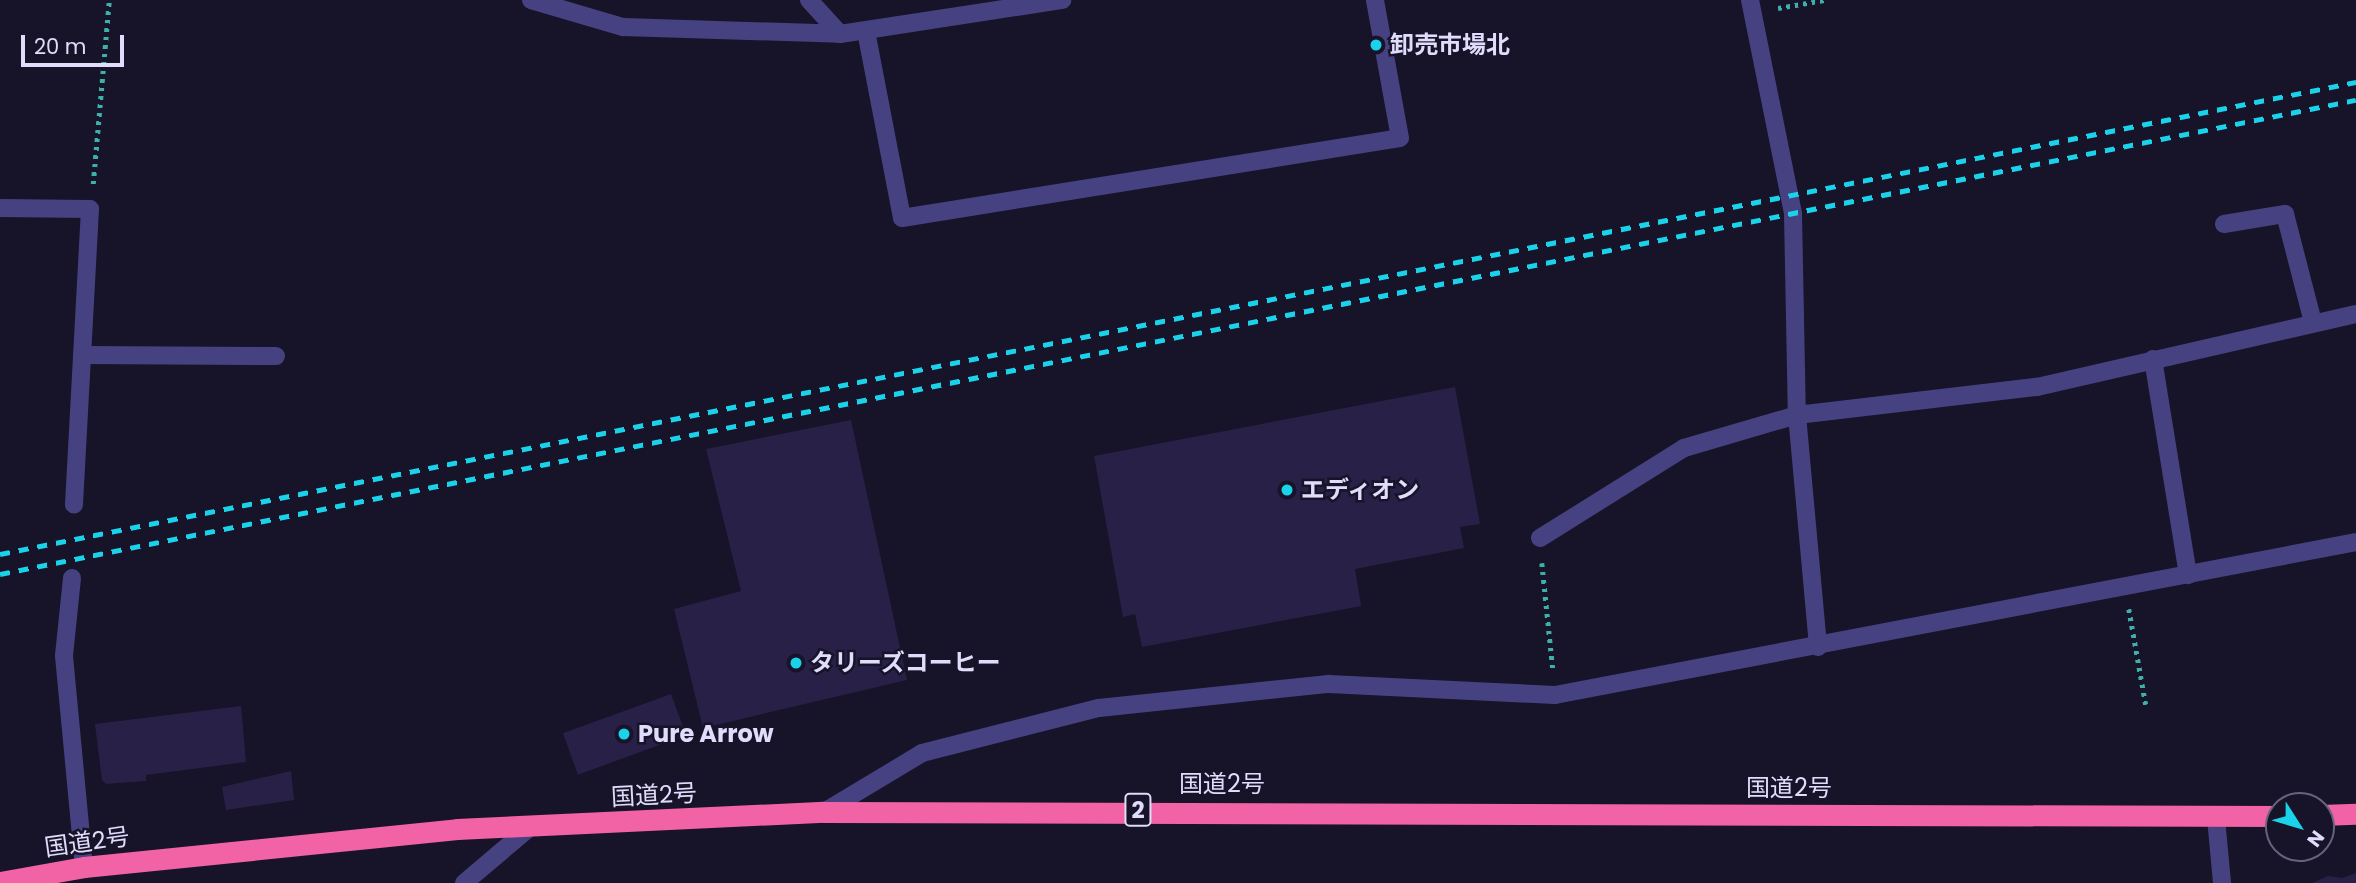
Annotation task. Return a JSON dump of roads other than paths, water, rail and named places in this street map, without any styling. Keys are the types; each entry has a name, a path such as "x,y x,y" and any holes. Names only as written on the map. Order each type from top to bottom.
{"highway":[{"name":"国道2号","path":"0,882 84,867 457,829 529,828 824,812 1132,810 2265,816"},
{"path":"2335,815 2356,814"}],"street":[{"path":"531,0 623,27 840,34 1062,0"},
{"path":"809,0 840,34"},
{"path":"866,31 902,218 1400,138 1375,0"},
{"path":"1751,6 1793,214 1797,415 1818,647"},
{"path":"0,208 90,209 74,505"},
{"path":"2224,224 2285,214 2313,322"},
{"path":"1540,538 1628,479 1685,448 1797,415 2037,387 2356,314"},
{"path":"82,355 276,356"},
{"path":"2152,359 2188,575"},
{"path":"824,812 922,753 1099,708 1329,684 1555,695 1818,647 2356,542"},
{"path":"72,578 64,656 84,867"},
{"path":"2216,818 2222,883"},
{"path":"464,883 529,828"}],"railway":[{"path":"0,554 2356,82"},
{"path":"0,574 2356,100"}],"place":[{"name":"卸売市場北","path":"1376,45"},
{"name":"エディオン","path":"1287,490"},
{"name":"タリーズコーヒー","path":"796,663"},
{"name":"Pure Arrow","path":"624,734"}]}
